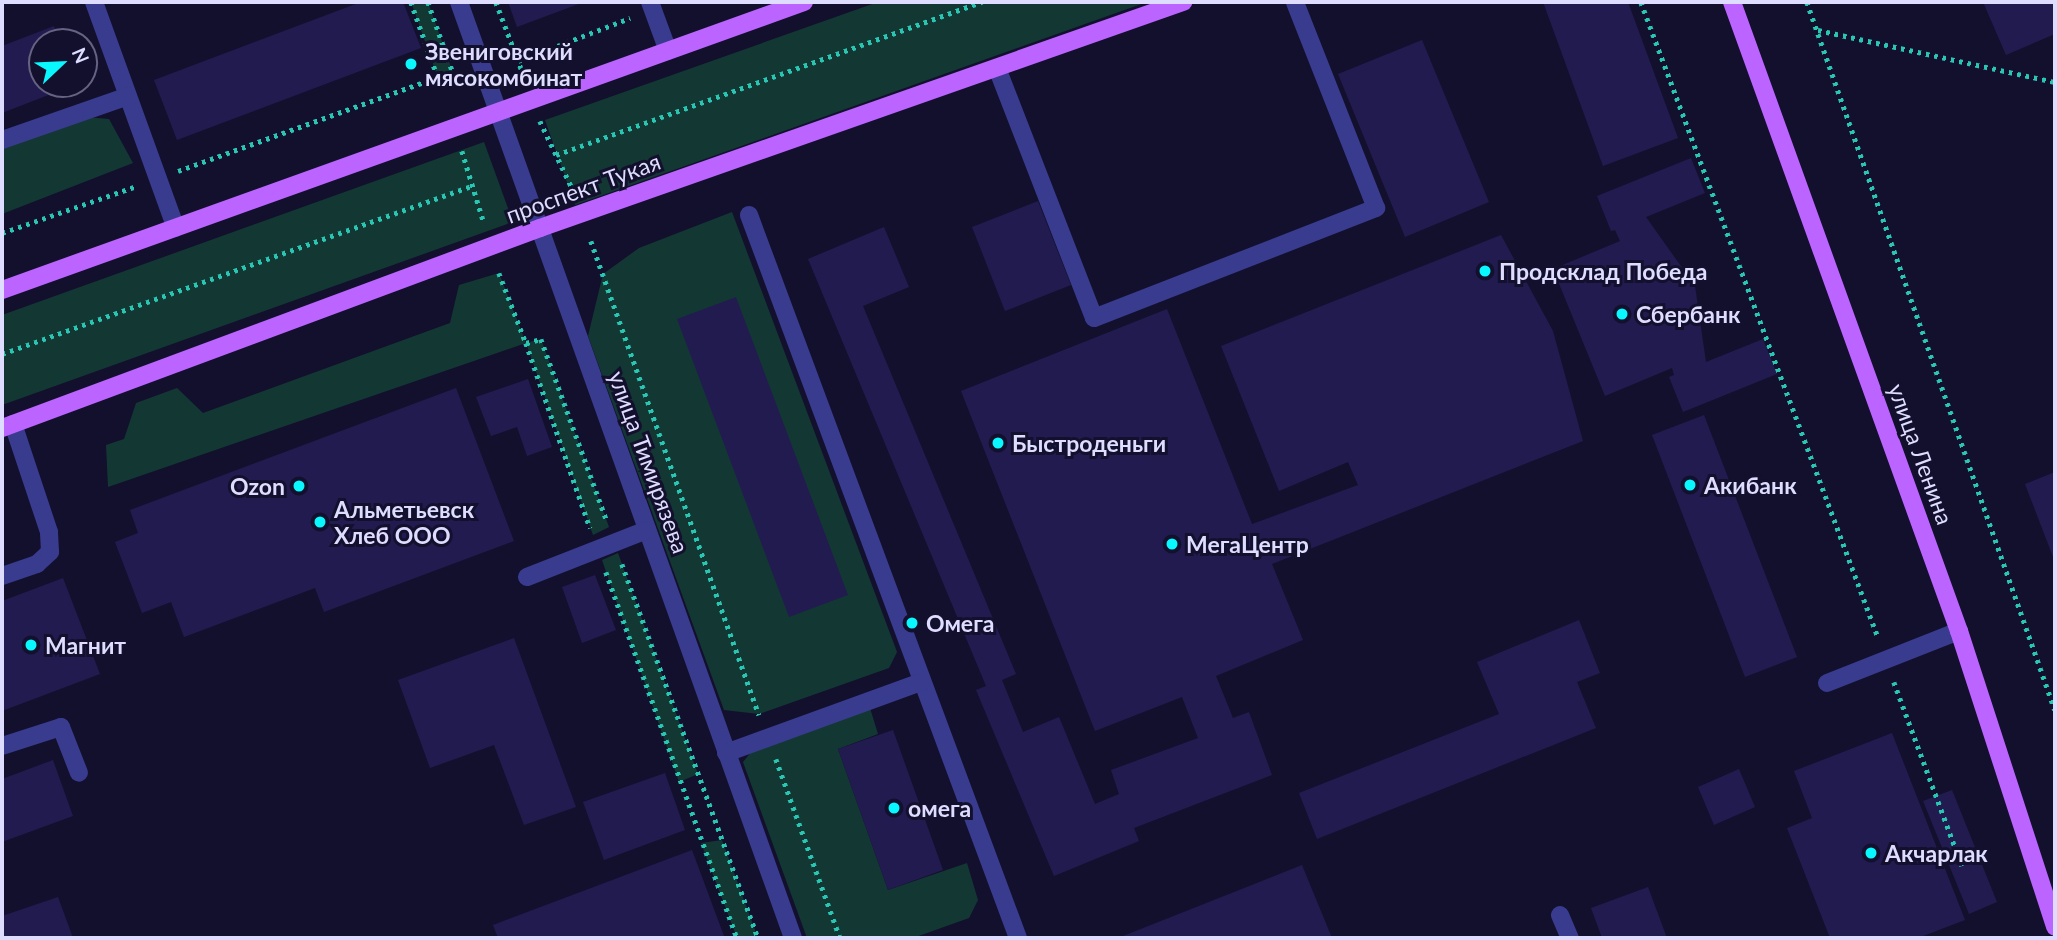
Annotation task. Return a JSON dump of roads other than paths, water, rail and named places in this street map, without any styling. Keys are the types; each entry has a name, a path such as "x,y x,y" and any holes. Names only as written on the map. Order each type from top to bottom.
{"main road":[{"path":"2,290 804,2"},
{"name":"проспект Тукая","path":"7,426 540,228 1183,2"},
{"name":"улица Ленина","path":"1732,2 1959,631 2055,927"}],"street":[{"path":"94,2 176,228"},
{"name":"улица Тимирязева","path":"459,2 793,938"},
{"path":"997,68 1094,318 1376,208 1295,2"},
{"path":"651,6 668,51"},
{"path":"2,139 128,96"},
{"path":"749,215 1012,936"},
{"path":"2,576 37,564 50,552 49,531 7,426"},
{"path":"527,577 647,530"},
{"path":"1828,683 1959,631"},
{"path":"726,753 921,682"},
{"path":"2,746 61,727 79,773"},
{"path":"1560,915 1570,938"}],"place":[{"name":"Звениговский мясокомбинат","path":"411,64"},
{"name":"Продсклад Победа","path":"1485,271"},
{"name":"Сбербанк","path":"1622,314"},
{"name":"Быстроденьги","path":"998,443"},
{"name":"Акибанк","path":"1690,485"},
{"name":"Ozon","path":"299,486"},
{"name":"Альметьевск Хлеб ООО","path":"320,522"},
{"name":"МегаЦентр","path":"1172,544"},
{"name":"Омега","path":"912,623"},
{"name":"Магнит","path":"31,645"},
{"name":"омега","path":"894,808"},
{"name":"Акчарлак","path":"1871,853"}]}
